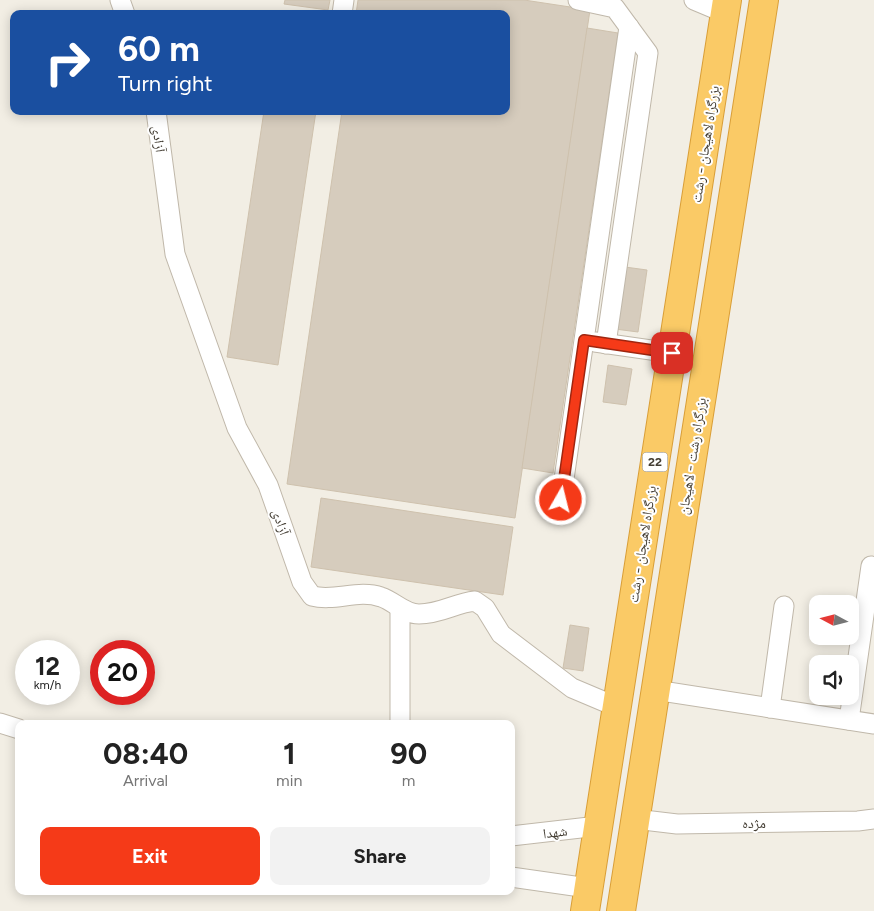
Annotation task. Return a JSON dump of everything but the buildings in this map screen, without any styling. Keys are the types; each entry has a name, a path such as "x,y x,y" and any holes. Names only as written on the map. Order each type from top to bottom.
{"highway":[{"path":"726,7 762,9"},
{"name":"بزرگراه لاهیجان - رشت","path":"586,900 726,7"},
{"name":"بزرگراه رشت - لاهیجان","path":"621,911 762,9"}],"street":[{"path":"578,0 615,8 648,53 606,344"},
{"path":"694,0 726,7"},
{"path":"561,500 629,27"},
{"name":"آزادی","path":"157,115 175,254 237,428 268,485 302,582 312,596 323,599 361,594 381,597 400,609 417,614 444,611 462,602 475,601 485,608 501,634 556,676 572,688 616,708"},
{"path":"584,340 672,353"},
{"path":"848,720 871,566 874,567"},
{"path":"770,708 784,606"},
{"path":"400,609 400,720"},
{"path":"655,690 874,724"},
{"path":"0,723 15,728"},
{"name":"مژده","path":"635,818 677,824 830,822 874,818"},
{"name":"شهدا","path":"515,836 598,826"},
{"path":"515,878 586,900"}],"route":[{"path":"561,500 584,340 672,353"}]}
